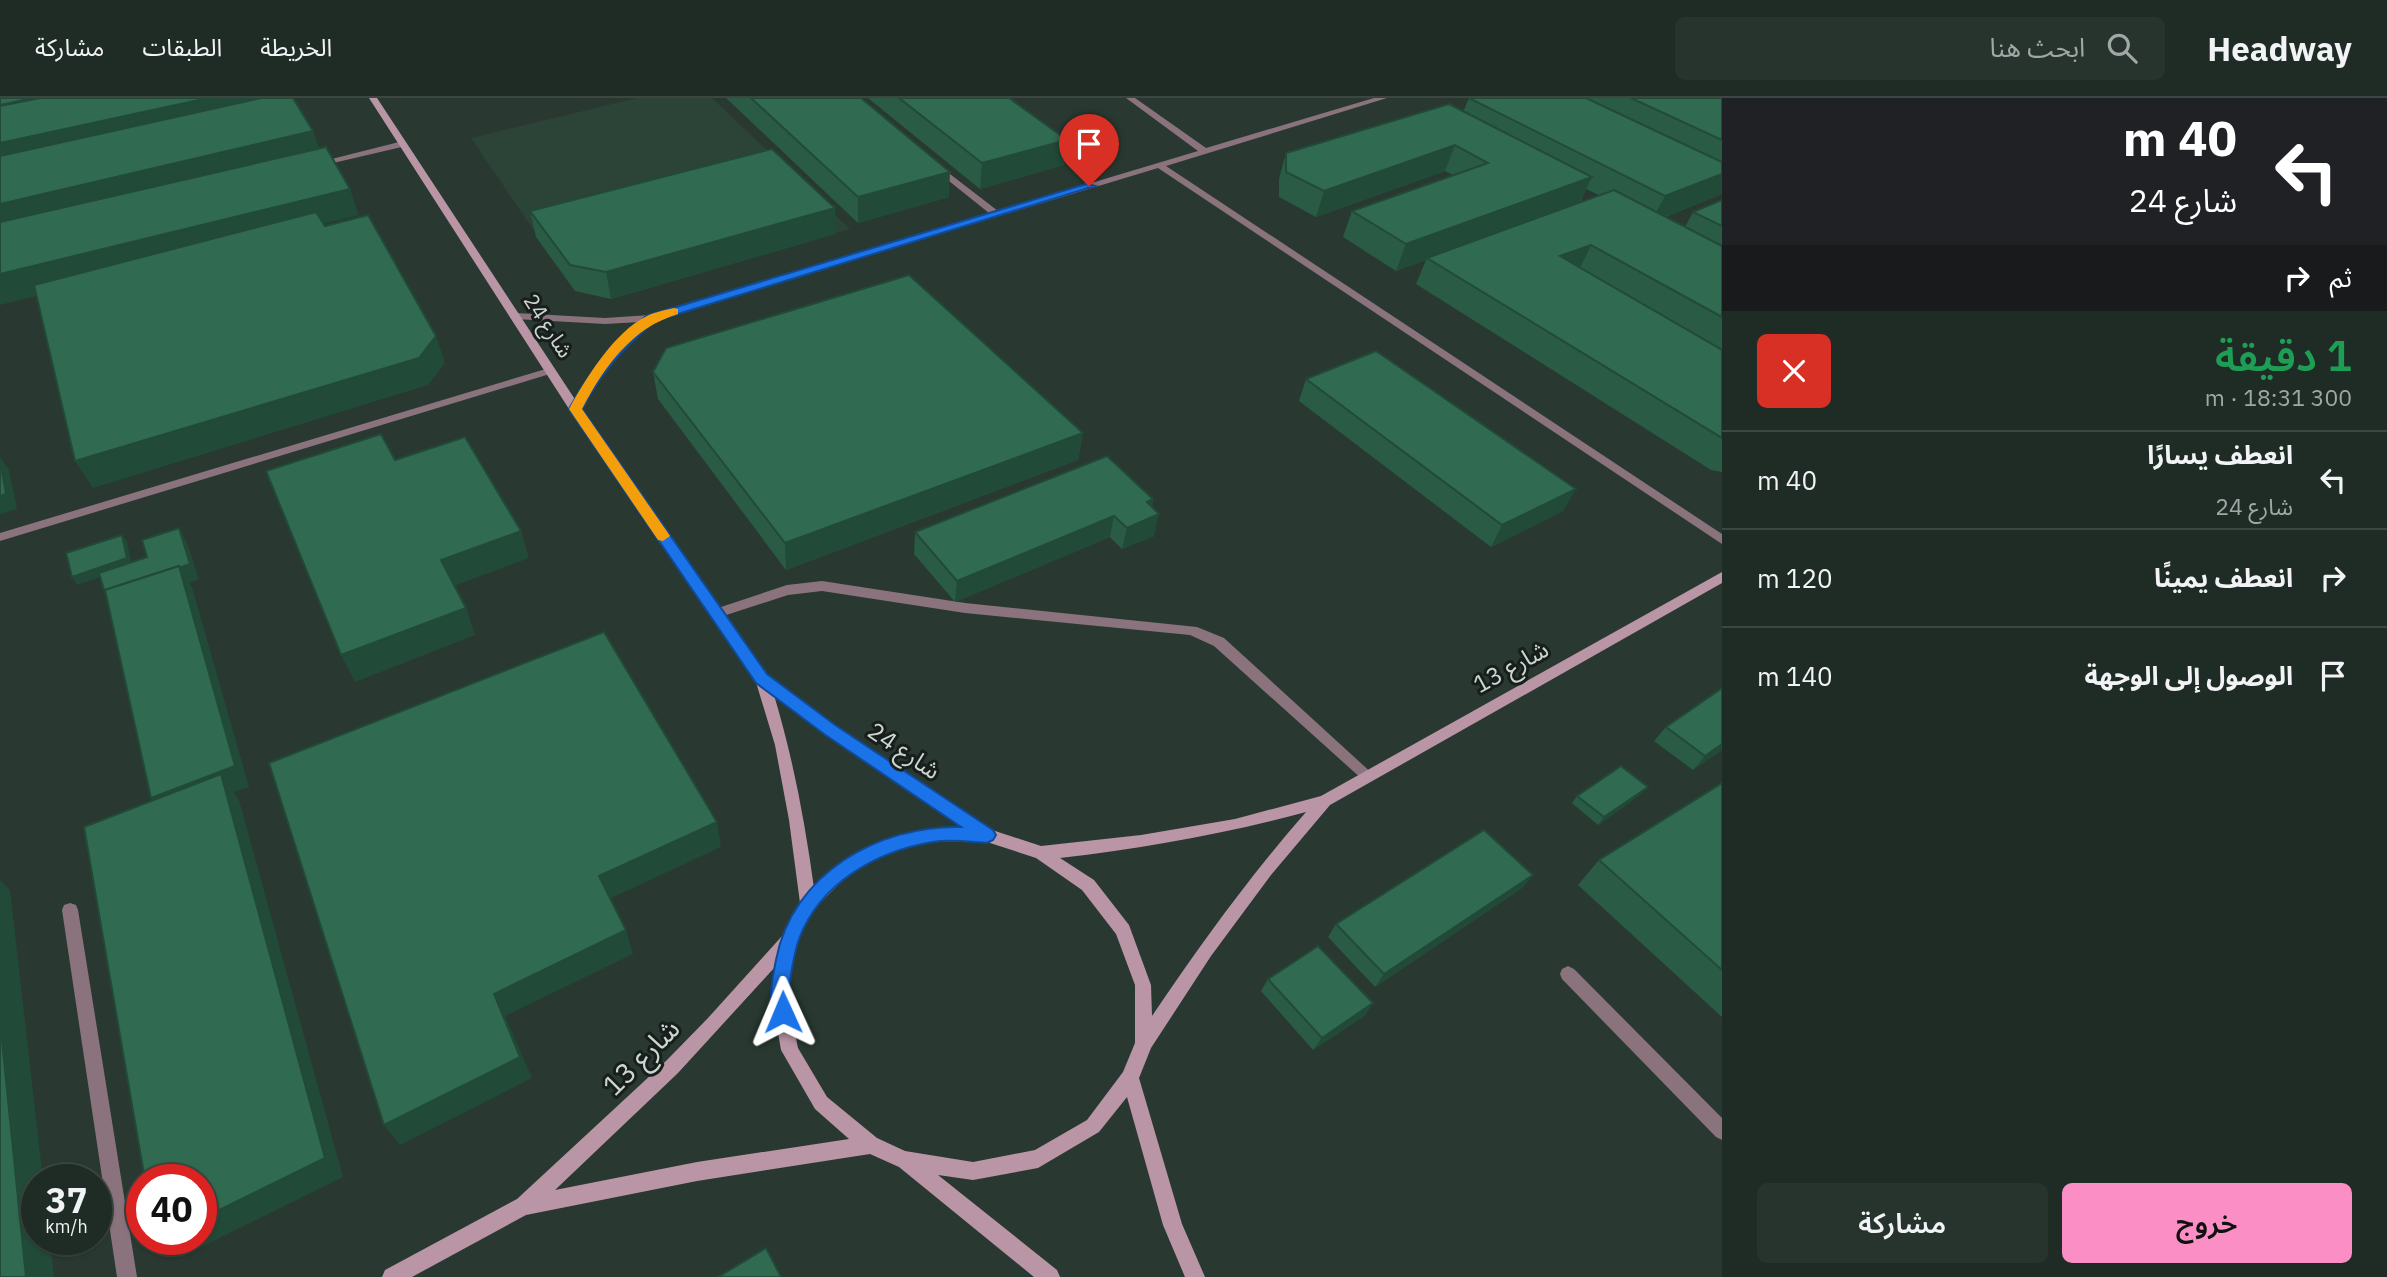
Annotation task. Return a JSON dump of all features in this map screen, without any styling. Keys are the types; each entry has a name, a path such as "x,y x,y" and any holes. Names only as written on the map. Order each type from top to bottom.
{"street":[{"name":"شارع 24","path":"373,98 575,409 762,678 830,730 987,835"},
{"name":"شارع 13","path":"1041,853 1141,842 1208,830 1325,801 1722,577"},
{"name":"شارع 24","path":"762,678 785,758 797,820 808,904"},
{"name":"شارع 13","path":"1144,1043 1205,951 1265,870 1325,801"},
{"path":"936,834 987,835 1041,853 1088,885 1124,930 1143,985 1144,1043 1130,1078 1093,1126 1038,1159 973,1171 905,1160 870,1145 821,1103 790,1050 779,993 789,939 808,904 843,869 886,845 936,834"},
{"name":"شارع 13","path":"392,1277 524,1206 672,1067 789,939"},
{"path":"1130,1078 1173,1225 1195,1277"},
{"name":"شارع 13","path":"524,1206 667,1175 757,1159 870,1145"},
{"path":"905,1160 1050,1277"}],"lane":[{"path":"1130,98 1205,152"},
{"path":"515,317 605,321 651,318 1383,98"},
{"path":"309,166 403,144"},
{"path":"924,156 996,214"},
{"path":"1159,166 1722,540"},
{"path":"575,409 593,376 619,345 651,318"},
{"path":"0,537 550,370"},
{"path":"716,613 787,590 822,586 965,608 1192,630 1219,642 1368,776"},
{"path":"70,910 127,1277"},
{"path":"1568,974 1722,1131"}],"shaded area":[{"path":"637,98 712,98 850,229 611,299 575,291 471,138"}],"building":[{"path":"0,98 33,98 0,105"},
{"path":"40,98 208,98 0,143 0,106"},
{"path":"261,98 293,98 313,131 0,204 0,156"},
{"path":"751,98 861,98 950,172 858,197"},
{"path":"899,98 1009,98 1067,140 982,163"},
{"path":"1469,98 1586,98 1722,162 1722,174 1665,196"},
{"path":"1631,98 1722,98 1722,140"},
{"path":"1449,104 1592,177 1406,244 1352,211 1488,163 1455,145 1324,191 1286,172 1286,153"},
{"path":"326,147 350,189 0,274 0,222"},
{"path":"772,149 835,208 606,272 570,265 530,211"},
{"path":"1614,190 1722,246 1722,317 1591,245 1560,256 1722,350 1722,438 1427,258"},
{"path":"1722,200 1722,226 1693,212"},
{"path":"316,212 325,226 368,215 436,336 419,358 75,461 34,285"},
{"path":"909,275 1083,433 785,543 653,372 666,348"},
{"path":"1376,351 1576,489 1502,525 1306,379"},
{"path":"381,434 395,460 465,437 521,531 441,560 466,608 341,655 266,471"},
{"path":"1107,456 1153,499 1147,502 1159,514 1127,528 1114,516 957,581 915,532"},
{"path":"0,461 6,494 0,496"},
{"path":"179,528 190,564 105,590 105,593 99,573 147,557 142,540"},
{"path":"122,535 127,558 72,577 66,553"},
{"path":"179,566 235,766 151,798 105,590"},
{"path":"604,632 717,822 599,876 626,930 494,994 520,1057 384,1125 269,763"},
{"path":"1722,688 1722,744 1705,756 1666,727"},
{"path":"1621,766 1648,787 1604,817 1577,796"},
{"path":"221,774 325,1158 217,1211 217,1164 142,1164 84,827"},
{"path":"1722,783 1722,970 1599,860"},
{"path":"1484,830 1533,875 1384,974 1336,924"},
{"path":"1318,946 1373,1003 1322,1038 1268,979"},
{"path":"0,1021 21,1228 21,1255 24,1255 26,1277 0,1277"},
{"path":"766,1248 781,1277 718,1277"}],"slow traffic":[{"path":"663,536 575,409 593,376 619,345 651,318 674,311"}],"route":[{"path":"783,1012 779,993 789,939 808,904 843,869 886,845 911,839 936,834 987,835 830,730 762,678 575,409 593,376 619,345 651,318 1089,186"}]}
